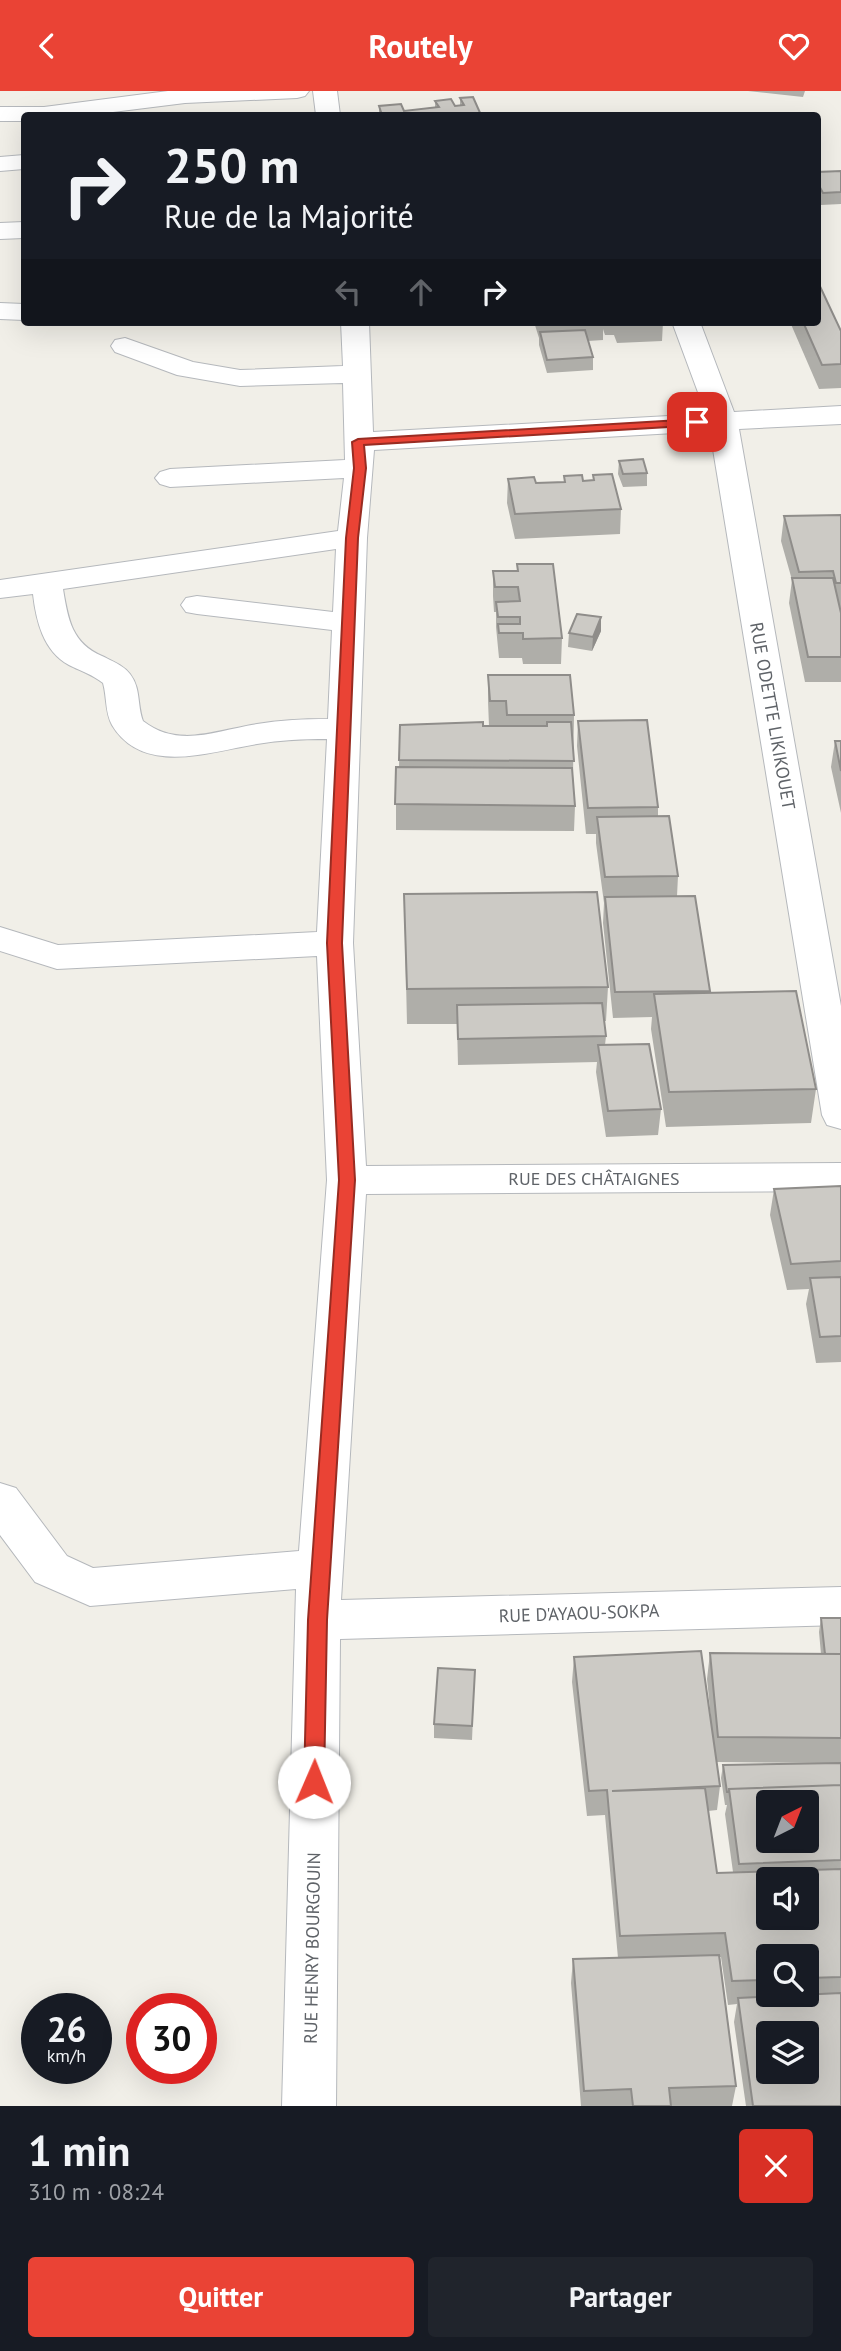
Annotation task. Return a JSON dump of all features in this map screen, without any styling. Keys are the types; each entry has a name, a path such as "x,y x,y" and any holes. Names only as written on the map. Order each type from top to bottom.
{"street":[{"path":"55,112 108,98 297,91"},
{"path":"325,91 328,112"},
{"path":"0,114 21,114"},
{"path":"0,164 21,162"},
{"path":"0,231 21,230"},
{"name":"RUE HENRY BOURGOUIN","path":"309,2106 317,1620 347,1180 335,943 352,538 359,455 355,326"},
{"name":"RUE ODETTE LIKIKOUET","path":"687,326 723,421 841,1115"},
{"path":"125,347 187,369 240,378 356,374"},
{"path":"170,478 359,455 723,421 841,415"},
{"path":"0,589 352,538"},
{"path":"47,583 53,629 74,654 115,676 119,683 124,718 130,728 149,741 168,748 195,749 270,732 344,728"},
{"path":"197,605 349,624"},
{"path":"0,939 57,957 335,943"},
{"name":"RUE DES CHÂTAIGNES","path":"347,1180 841,1177"},
{"path":"0,1501 51,1569 90,1587 321,1568"},
{"name":"RUE D'AYAOU-SOKPA","path":"317,1620 841,1607"}],"building":[{"path":"473,97 480,112 381,112 379,106 401,104 404,111 439,107 435,101 451,99 455,106 464,105 460,98"},
{"path":"841,171 841,192 823,193 821,172"},
{"path":"821,288 841,331 841,364 822,365 805,326 821,326"},
{"path":"585,330 593,357 547,360 540,332"},
{"path":"643,459 647,473 623,474 619,461"},
{"path":"612,474 621,509 515,514 508,479 534,477 536,483 565,482 564,476 582,475 583,481 594,480 593,475"},
{"path":"841,515 841,583 836,583 833,571 799,572 784,516"},
{"path":"517,564 553,564 562,638 523,639 523,633 499,633 498,624 520,624 520,617 498,617 496,602 520,601 518,587 495,587 493,571 518,571"},
{"path":"792,578 833,578 841,613 841,657 808,657"},
{"path":"577,614 601,617 593,637 569,633"},
{"path":"488,675 570,675 574,715 507,715 506,701 490,701"},
{"path":"647,720 658,807 588,808 578,721"},
{"path":"483,722 483,726 547,726 547,722 571,722 574,761 399,760 400,725"},
{"path":"835,741 841,741 841,771"},
{"path":"396,767 572,768 575,806 395,804"},
{"path":"669,816 678,876 605,877 597,817"},
{"path":"597,892 608,987 407,989 404,894"},
{"path":"695,896 710,991 615,992 605,897"},
{"path":"796,991 816,1089 669,1092 654,994"},
{"path":"602,1003 606,1036 458,1039 457,1005"},
{"path":"649,1044 661,1109 608,1111 598,1045"},
{"path":"841,1186 841,1261 791,1264 774,1189"},
{"path":"841,1277 841,1336 820,1337 810,1278"},
{"path":"821,1618 841,1618 841,1654 825,1654"},
{"path":"701,1651 720,1786 612,1791 705,1788 717,1873 756,1872 756,1930 819,1930 819,1870 841,1869 841,1977 819,1978 819,1944 756,1944 756,1980 732,1981 725,1933 620,1936 607,1790 589,1791 574,1657"},
{"path":"710,1653 841,1654 841,1738 718,1737"},
{"path":"438,1668 475,1670 472,1726 434,1724"},
{"path":"841,1763 841,1785 729,1789 729,1792 723,1765"},
{"path":"841,1785 841,1860 739,1864 729,1789"},
{"path":"719,1955 736,2086 669,2088 671,2106 633,2106 631,2089 584,2091 573,1959"},
{"path":"841,1993 841,2106 753,2106 738,1998 756,1997 756,2007 819,2007 819,1994"}],"route":[{"path":"314,1782 317,1620 347,1180 335,943 352,538 360,468 358,442 697,422"}]}
